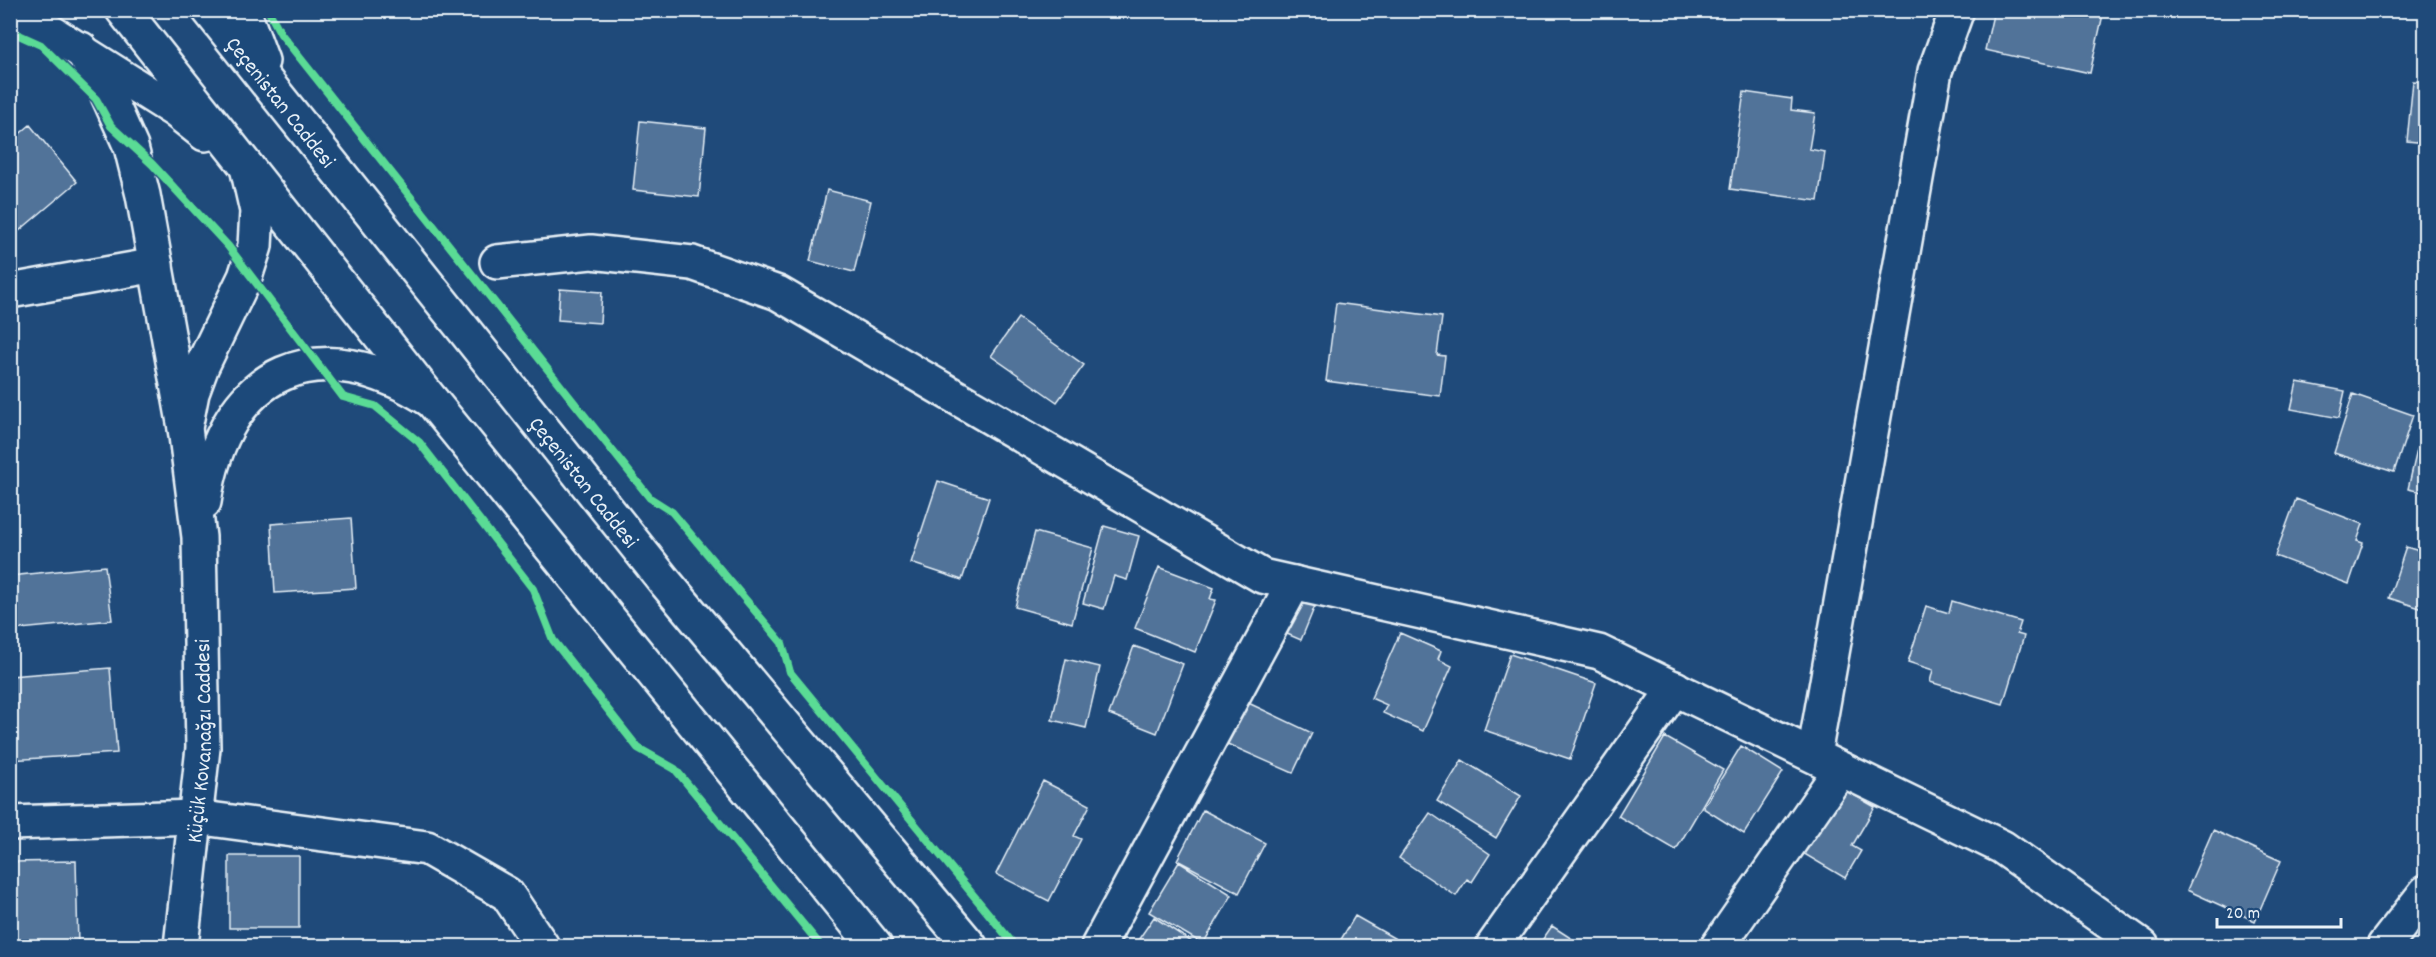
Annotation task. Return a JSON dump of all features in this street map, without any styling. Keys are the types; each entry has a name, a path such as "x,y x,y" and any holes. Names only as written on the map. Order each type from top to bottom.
{"street":[{"path":"16,10 176,111 247,167"},
{"path":"123,10 432,401 875,946"},
{"name":"Çeçenistan Caddesi","path":"209,10 279,101 666,583 970,946"},
{"path":"243,10 279,101"},
{"path":"1718,946 1827,762 1935,71 1957,10"},
{"path":"81,49 106,91 131,147 143,195 185,428"},
{"name":"Küçük Kovanağzı Caddesi","path":"181,946 203,748 199,537 185,428 192,393 201,366 245,277 255,246 257,212 247,167"},
{"path":"497,262 591,252 692,262 778,293 1262,576 1599,652 2002,847 2142,946"},
{"path":"10,291 156,265"},
{"name":"Küçük Kovanağzı Caddesi","path":"199,537 208,472 218,444 231,418 254,393 277,376 303,367 339,364 370,370 402,382 432,401"},
{"path":"1098,946 1294,583"},
{"path":"1493,946 1675,688"},
{"path":"10,823 195,817 427,848 507,894 542,946"},
{"path":"2384,946 2426,892"}],"building":[{"path":"1994,10 2104,10 2090,73 1985,50"},
{"path":"2413,81 2426,82 2426,143 2407,141"},
{"path":"1744,92 1792,99 1791,110 1815,113 1809,149 1825,152 1818,201 1730,189"},
{"path":"640,121 706,128 699,197 633,190"},
{"path":"30,125 77,182 13,236 10,233 10,142"},
{"path":"827,190 871,201 854,272 810,261"},
{"path":"560,289 602,292 600,323 558,320"},
{"path":"1336,303 1442,317 1437,355 1445,356 1440,396 1326,381"},
{"path":"1018,318 1084,365 1057,402 991,356"},
{"path":"2297,382 2345,391 2339,418 2291,409"},
{"path":"2353,394 2413,415 2394,472 2334,453"},
{"path":"2423,424 2426,425 2426,493 2408,489"},
{"path":"938,481 989,498 962,580 911,563"},
{"path":"2296,499 2363,524 2357,541 2363,543 2349,584 2275,556"},
{"path":"351,518 356,588 275,593 271,524"},
{"path":"1104,526 1139,536 1127,580 1114,576 1104,609 1083,603"},
{"path":"1035,532 1093,548 1072,623 1015,607"},
{"path":"2406,547 2426,553 2426,610 2389,598"},
{"path":"105,566 112,620 10,630 10,576"},
{"path":"1159,567 1214,588 1210,599 1216,600 1195,652 1135,628"},
{"path":"1294,592 1317,601 1301,640 1278,630"},
{"path":"1952,601 2021,622 2017,634 2024,636 2003,704 1930,682 1933,670 1908,662 1926,606 1949,613"},
{"path":"1400,633 1441,651 1438,659 1452,666 1423,731 1383,713 1387,705 1371,698"},
{"path":"1134,646 1183,664 1157,733 1109,714"},
{"path":"1510,654 1596,683 1570,759 1484,730"},
{"path":"1066,659 1100,667 1086,728 1052,720"},
{"path":"110,668 117,753 10,760 10,676"},
{"path":"1242,700 1312,733 1293,773 1223,742"},
{"path":"1665,737 1723,770 1676,850 1618,816"},
{"path":"1741,746 1783,772 1744,834 1703,808"},
{"path":"1462,760 1521,796 1496,838 1437,801"},
{"path":"1043,781 1090,805 1074,836 1081,839 1049,901 996,874"},
{"path":"1840,787 1875,807 1852,846 1861,851 1845,878 1801,852"},
{"path":"1203,810 1265,843 1239,893 1177,860"},
{"path":"1430,813 1490,854 1472,882 1467,879 1456,896 1399,858"},
{"path":"2213,830 2281,861 2255,921 2187,890"},
{"path":"229,856 299,856 299,928 229,928"},
{"path":"76,861 78,946 10,946 10,862"},
{"path":"1179,862 1232,895 1203,944 1149,912"},
{"path":"1355,916 1408,946 1337,946"},
{"path":"1154,917 1198,946 1134,946"},
{"path":"1552,926 1583,946 1538,946"}],"cycle path":[{"path":"268,10 281,34 650,498 672,512 782,643 790,672 1015,946"},
{"path":"10,31 41,45 96,99 111,126 152,164 228,246 343,397 375,406 419,442 533,589 553,640 638,748 675,769 821,946"}]}
